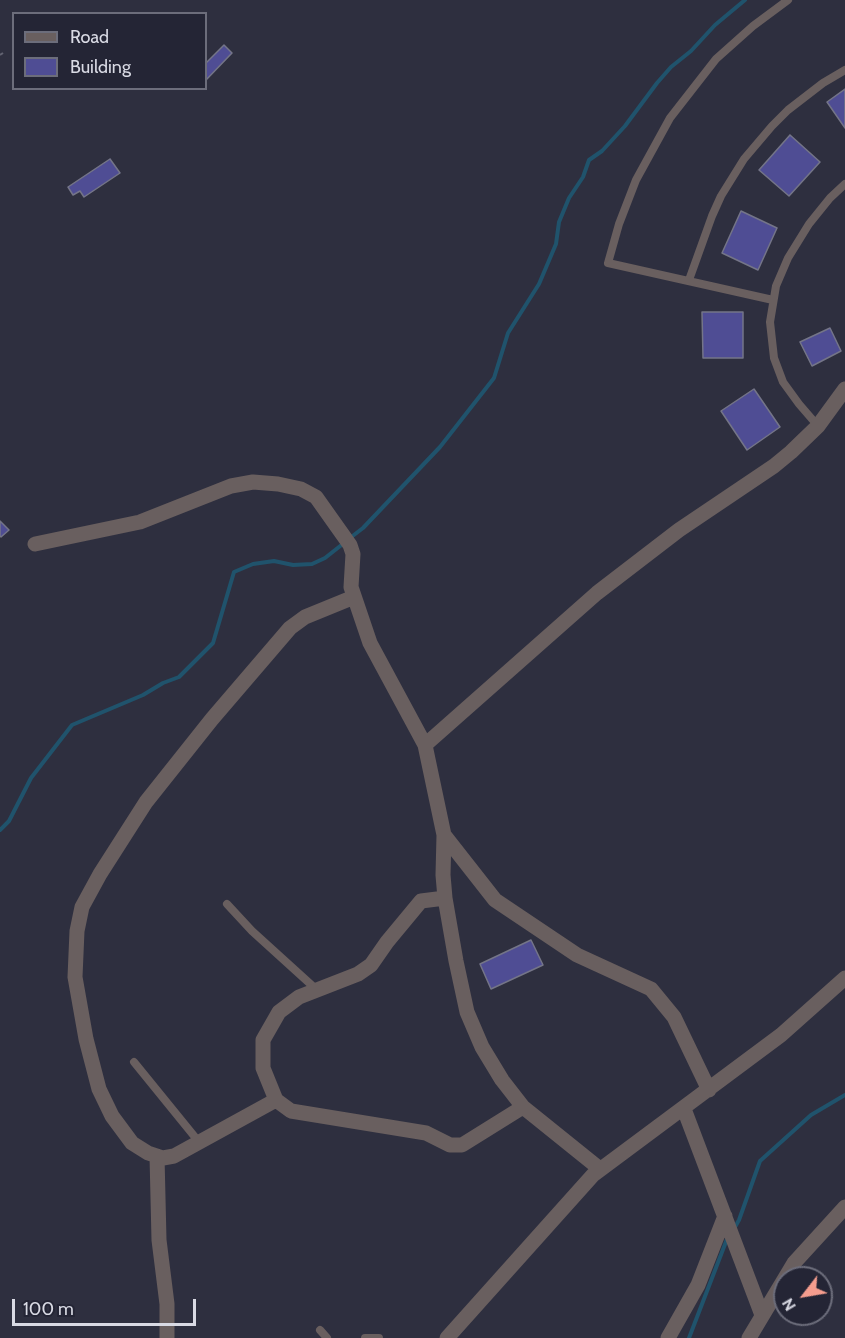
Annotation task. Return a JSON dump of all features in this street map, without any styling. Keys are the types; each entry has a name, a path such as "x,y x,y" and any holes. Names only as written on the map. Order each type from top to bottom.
{"street":[{"path":"424,745 597,592 679,530 774,466 818,426 845,389"},
{"path":"34,544 140,522 231,486 253,482 301,489 316,497 353,554 351,587 370,643 424,745 444,835 445,898 467,1012 482,1047 502,1080 523,1107 600,1169"},
{"path":"276,1100 174,1156 163,1158 148,1154 132,1143 112,1116 99,1089 86,1039 75,977 77,931 82,907 100,874 146,802 261,660 290,628 305,617 354,597"},
{"path":"444,835 495,900 577,955 651,989 674,1017 709,1090"},
{"path":"445,898 421,901 371,965 358,974 299,998 279,1012 263,1040 263,1068 276,1100 291,1111 426,1133 450,1145 462,1145 523,1107"},
{"path":"447,1338 600,1169 781,1035 845,978"},
{"path":"684,1109 762,1315"},
{"path":"157,1156 159,1240 167,1304 167,1338"},
{"path":"792,1266 845,1207"},
{"path":"668,1338 698,1285 726,1220"},
{"path":"749,1338 773,1297"}],"lane":[{"path":"773,300 608,263 627,201 657,138 694,84 734,42 788,0"},
{"path":"689,280 712,216 744,159 788,110 845,70"},
{"path":"818,426 790,393 778,369 770,334 773,300 782,272 798,240 822,208 845,184"},
{"path":"227,904 252,931 317,990"},
{"path":"134,1062 198,1143"},
{"path":"320,1330 327,1338"},
{"path":"365,1338 379,1338"}],"building":[{"path":"224,45 232,53 207,79 207,62"},
{"path":"845,89 845,128 827,102"},
{"path":"790,135 820,162 789,196 759,170"},
{"path":"110,159 120,173 84,197 80,191 73,195 68,187"},
{"path":"741,211 777,228 758,270 722,253"},
{"path":"702,312 743,312 743,358 703,358"},
{"path":"830,328 841,351 812,366 800,342"},
{"path":"754,389 780,427 747,450 721,411"},
{"path":"0,521 9,530 1,537 0,536"},
{"path":"531,940 543,965 491,989 480,964"}],"waterway":[{"path":"350,538 363,528 440,447 494,378 508,333 539,284 556,244 559,222 569,198 583,177 589,160 602,151 625,126 671,67 745,0"},
{"path":"0,830 9,821 31,778 72,725 179,677 213,643 234,572 253,564 274,561 293,565 312,564 325,558 344,543"},
{"path":"735,1227 760,1161 811,1115 845,1095"},
{"path":"689,1338 727,1239"}]}
